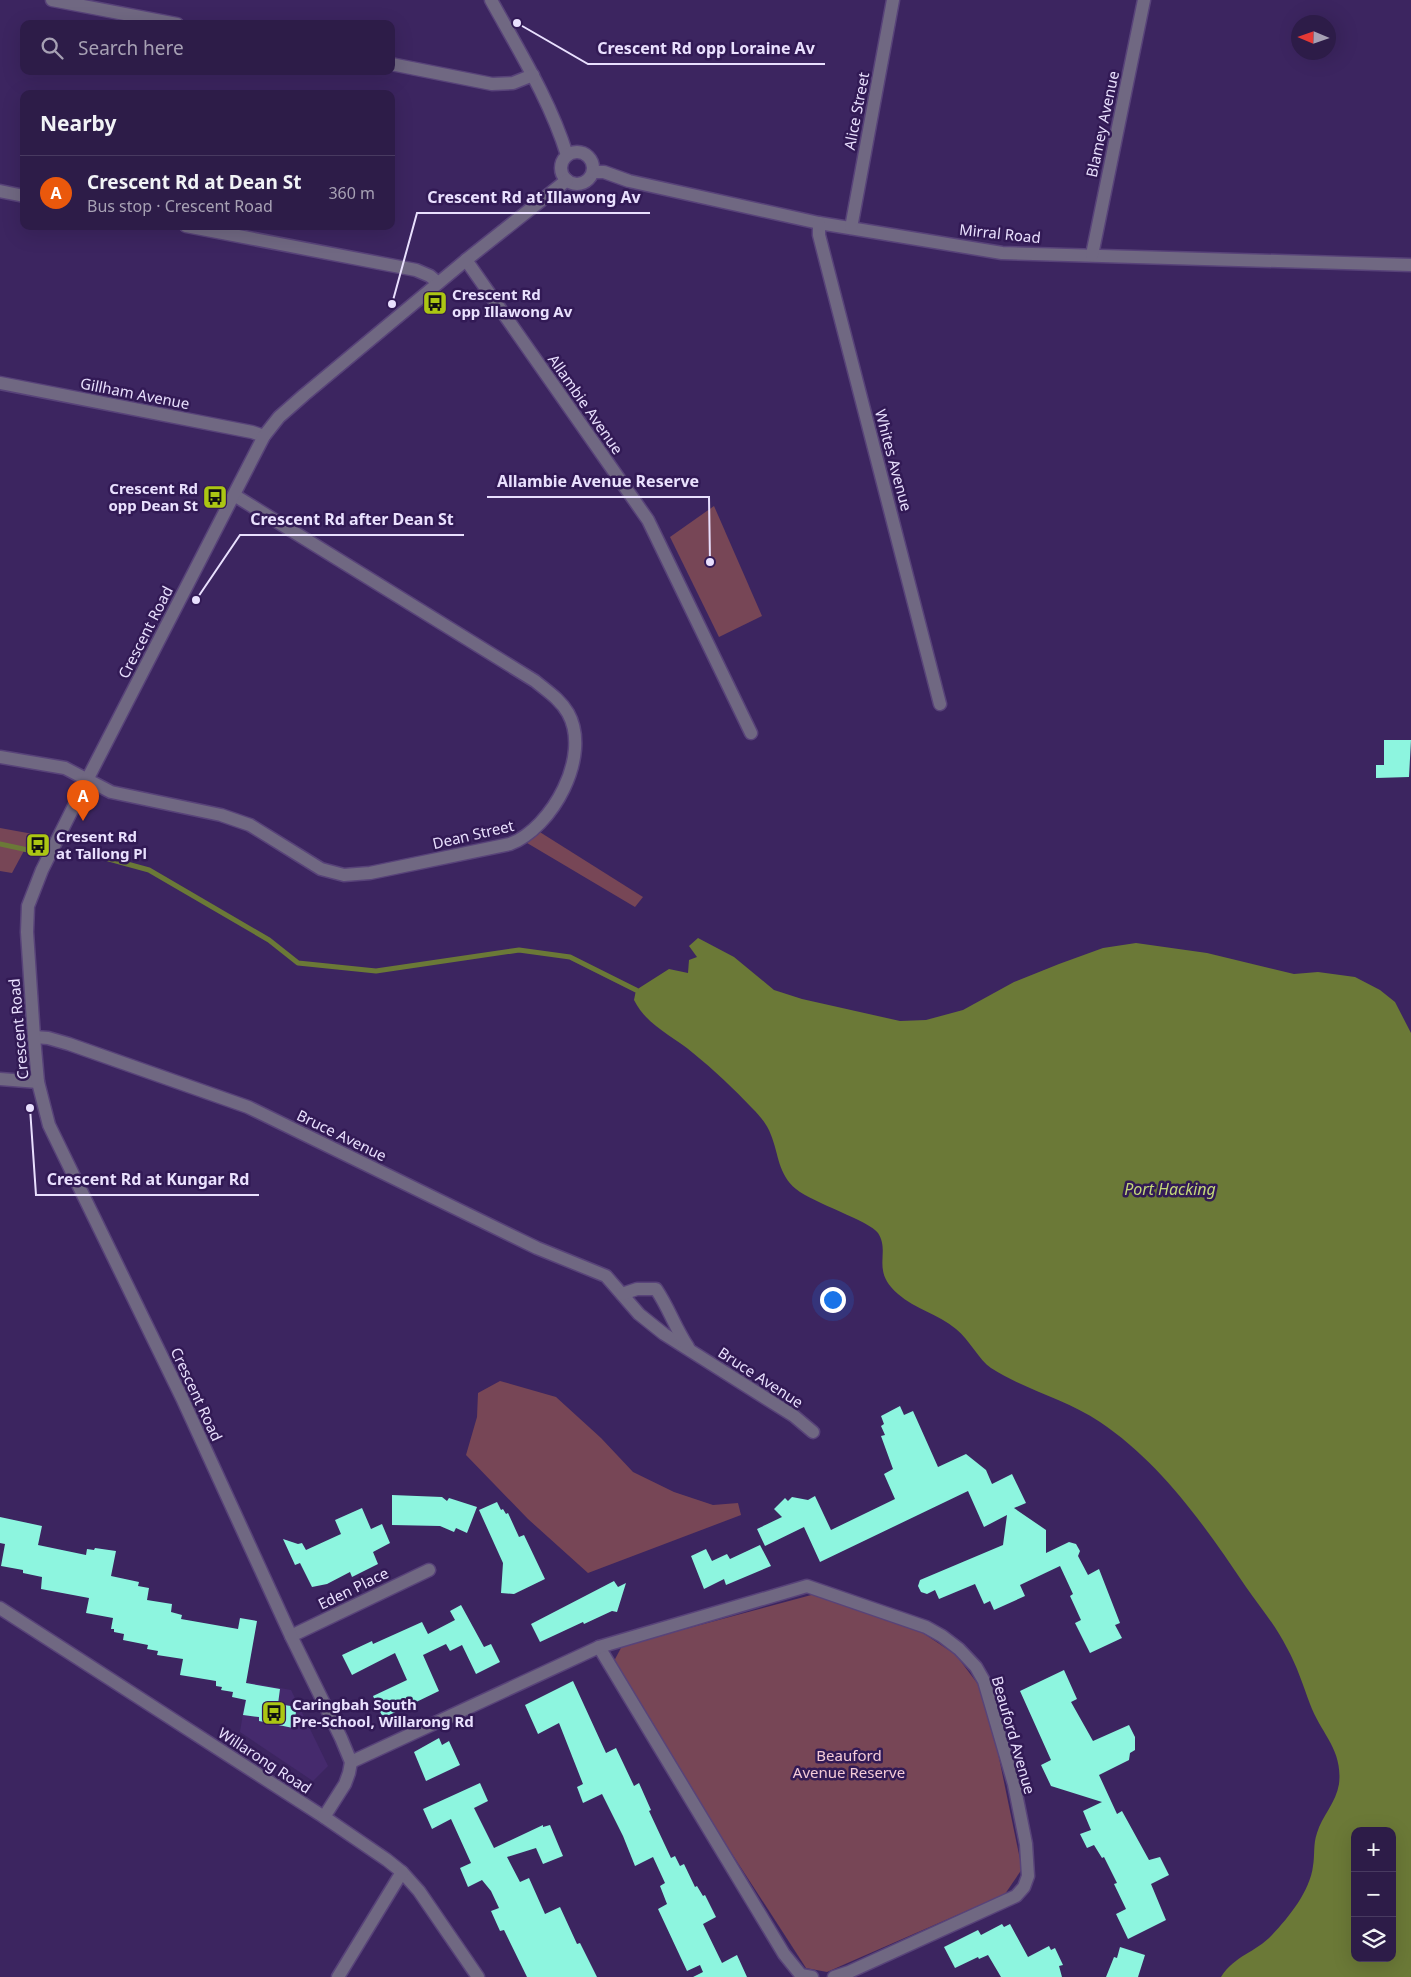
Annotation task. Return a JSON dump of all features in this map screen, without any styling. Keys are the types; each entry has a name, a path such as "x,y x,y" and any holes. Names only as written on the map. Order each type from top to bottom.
{"street":[{"path":"52,0 156,20"},
{"path":"491,0 533,75 558,125 566,156 561,168 567,180 572,183 582,183 591,176 593,172 592,161 586,154 576,152 566,156"},
{"name":"Alice Street","path":"851,228 893,0"},
{"name":"Blamey Avenue","path":"1092,255 1144,0"},
{"path":"395,65 492,84 513,83 533,75"},
{"name":"Mirral Road","path":"593,172 604,172 629,181 819,223 1002,253 1411,265"},
{"name":"Crescent Road","path":"351,1762 182,1398 49,1125 38,1082 27,932 28,906 42,870 87,780 264,436 279,417 304,395 466,260 567,180"},
{"path":"0,191 20,195"},
{"name":"Whites Avenue","path":"819,223 819,235 940,704"},
{"path":"207,230 416,270 423,272 438,283"},
{"name":"Allambie Avenue","path":"466,260 648,520 751,733"},
{"name":"Gillham Avenue","path":"0,384 252,432 264,436"},
{"name":"Dean Street","path":"0,757 65,768 111,792 221,815 250,825 321,869 344,875 370,873 510,844 522,840 550,812 573,764 576,744 574,730 568,714 556,698 535,681 234,495"},
{"name":"Bruce Avenue","path":"34,1037 48,1038 69,1044 248,1107 537,1248 606,1276 639,1314 690,1351 794,1416 814,1432"},
{"path":"0,1079 38,1082"},
{"name":"Bruce Avenue","path":"622,1294 638,1288 656,1289 666,1304 675,1329 690,1351"},
{"name":"Eden Place","path":"291,1636 429,1570"},
{"name":"Beauford Avenue","path":"351,1762 598,1646 807,1586 926,1627 959,1649 976,1667 984,1681 1014,1784 1026,1844 1028,1876 1024,1887 1016,1896 850,1972 834,1977"},
{"name":"Willarong Road","path":"0,1608 324,1817 402,1872 419,1891 475,1976"},
{"path":"598,1646 784,1954 801,1975 812,1977"},
{"path":"324,1817 345,1784 351,1762"},
{"path":"338,1977 402,1872"}],"shaded area":[{"path":"248,1682 291,1690 328,1766 313,1781 240,1732"}],"green space":[{"path":"714,506 762,616 719,637 670,537"},
{"path":"0,828 33,834 12,873 0,871"},
{"path":"535,829 643,897 635,907 522,840"},
{"path":"500,1381 556,1397 601,1438 633,1472 674,1492 713,1505 738,1503 741,1515 588,1573 528,1519 466,1455 477,1417 478,1393"},
{"name":"Beauford Avenue Reserve","path":"815,1594 920,1631 956,1655 986,1695 1022,1869 1005,1894 827,1972 806,1968 679,1772 613,1663 622,1646"}],"water":[{"name":"Port Hacking","path":"698,938 734,957 774,990 802,999 900,1021 926,1020 963,1010 1014,982 1059,964 1103,948 1136,943 1207,953 1294,974 1318,972 1355,977 1380,990 1395,1002 1411,1033 1411,1977 1221,1977 1232,1964 1266,1941 1298,1903 1311,1875 1317,1833 1335,1797 1339,1784 1338,1761 1310,1704 1291,1655 1273,1624 1198,1519 1143,1456 1122,1438 1087,1414 1004,1376 991,1368 956,1329 898,1294 885,1277 882,1262 883,1248 878,1233 864,1223 796,1189 782,1171 774,1142 758,1114 709,1066 661,1030 639,1009 634,1000 636,990 669,969 688,973 689,960 697,957 689,946"}],"building":[{"path":"1384,740 1411,740 1409,777 1376,778 1376,765 1384,765"},
{"path":"900,1406 904,1415 913,1411 938,1467 966,1454 986,1470 992,1484 1012,1474 1026,1503 1014,1508 1046,1530 1046,1553 1069,1542 1076,1544 1080,1551 1078,1556 1088,1575 1099,1569 1120,1623 1115,1625 1122,1638 1090,1653 1075,1623 1081,1620 1070,1596 1073,1594 1060,1566 1020,1585 1025,1596 994,1610 990,1601 984,1604 975,1584 939,1599 935,1590 927,1594 921,1592 918,1586 920,1580 1003,1545 1007,1515 984,1527 968,1491 820,1562 804,1527 765,1546 757,1529 782,1517 774,1509 785,1498 788,1501 792,1497 808,1500 815,1496 831,1530 895,1499 884,1474 893,1469 881,1436 885,1435 881,1426 884,1424 881,1416"},
{"path":"392,1495 442,1497 447,1501 449,1498 477,1507 467,1533 456,1528 454,1532 440,1526 392,1525"},
{"path":"497,1502 501,1510 503,1509 506,1514 508,1513 519,1537 524,1535 545,1579 514,1594 501,1593 503,1563 479,1510"},
{"path":"362,1508 371,1529 382,1524 390,1543 373,1552 378,1564 352,1577 350,1572 327,1584 312,1587 300,1563 295,1565 283,1539 298,1544 302,1543 306,1550 341,1534 335,1520"},
{"path":"0,1517 42,1526 38,1545 86,1555 87,1549 94,1550 95,1548 116,1551 111,1576 139,1582 138,1586 149,1588 147,1600 172,1604 171,1612 182,1615 181,1619 238,1629 240,1618 257,1621 246,1683 280,1689 278,1704 297,1707 293,1728 259,1721 259,1717 243,1715 246,1700 232,1697 233,1692 221,1690 222,1687 216,1686 216,1681 180,1675 183,1659 157,1655 158,1651 147,1649 148,1645 123,1640 124,1634 114,1632 114,1629 111,1629 113,1618 86,1613 89,1598 41,1589 42,1577 23,1573 23,1570 1,1566 5,1544 0,1543"},
{"path":"760,1545 771,1566 726,1585 724,1579 704,1589 691,1556 706,1549 712,1561 727,1554 730,1559"},
{"path":"614,1581 618,1587 626,1583 617,1612 612,1611 584,1624 583,1622 540,1642 531,1624"},
{"path":"461,1605 484,1647 491,1644 500,1662 476,1674 462,1645 450,1651 446,1644 423,1655 439,1691 383,1718 373,1696 407,1680 395,1653 352,1675 342,1655 372,1641 373,1644 422,1622 428,1634 455,1620 450,1611"},
{"path":"1064,1670 1077,1699 1071,1702 1093,1741 1129,1725 1135,1737 1135,1750 1130,1753 1129,1760 1099,1775 1117,1814 1122,1811 1149,1860 1160,1857 1169,1875 1151,1884 1166,1920 1128,1939 1116,1914 1126,1909 1114,1884 1117,1883 1104,1857 1102,1858 1094,1845 1087,1848 1080,1834 1091,1830 1083,1811 1102,1802 1051,1786 1041,1765 1051,1760 1020,1691"},
{"path":"573,1681 606,1753 616,1748 634,1786 639,1783 651,1810 649,1811 671,1858 675,1856 680,1866 684,1864 695,1887 697,1886 703,1896 705,1895 716,1917 703,1924 722,1963 737,1955 747,1977 693,1977 703,1972 700,1965 687,1971 658,1909 667,1904 660,1886 665,1883 653,1857 635,1866 623,1836 602,1794 583,1803 577,1787 583,1784 559,1723 538,1734 525,1705"},
{"path":"439,1738 442,1745 449,1741 460,1765 426,1781 414,1752"},
{"path":"480,1783 488,1801 474,1808 494,1848 543,1825 543,1827 550,1825 563,1856 543,1864 536,1848 507,1857 520,1882 529,1878 545,1914 560,1907 577,1944 580,1943 597,1977 527,1977 504,1930 500,1931 491,1911 499,1908 491,1891 482,1880 468,1887 460,1868 471,1863 451,1819 432,1829 423,1809"},
{"path":"1002,1924 1004,1927 1010,1924 1028,1957 1049,1946 1051,1950 1055,1948 1063,1965 1059,1966 1062,1977 1001,1977 988,1955 979,1959 978,1957 955,1968 944,1947 978,1930 981,1935"},
{"path":"1120,1947 1145,1955 1138,1977 1106,1977 1114,1957 1117,1958"}],"waterway":[{"path":"0,844 28,850"},
{"path":"87,853 149,870 269,940 298,963 376,971 519,950 570,957 636,990"}],"place":[{"name":"Crescent Rd opp Loraine Av","path":"517,23"},
{"name":"Crescent Rd opp Illawong Av","path":"435,303"},
{"name":"Crescent Rd at Illawong Av","path":"392,304"},
{"name":"Crescent Rd opp Dean St","path":"215,497"},
{"name":"Allambie Avenue Reserve","path":"710,562"},
{"name":"Crescent Rd after Dean St","path":"196,600"},
{"name":"Crescent Rd at Dean St","path":"83,821"},
{"name":"Cresent Rd at Tallong Pl","path":"38,845"},
{"name":"Crescent Rd at Kungar Rd","path":"30,1108"},
{"name":"Caringbah South Pre-School, Willarong Rd","path":"274,1713"}]}
